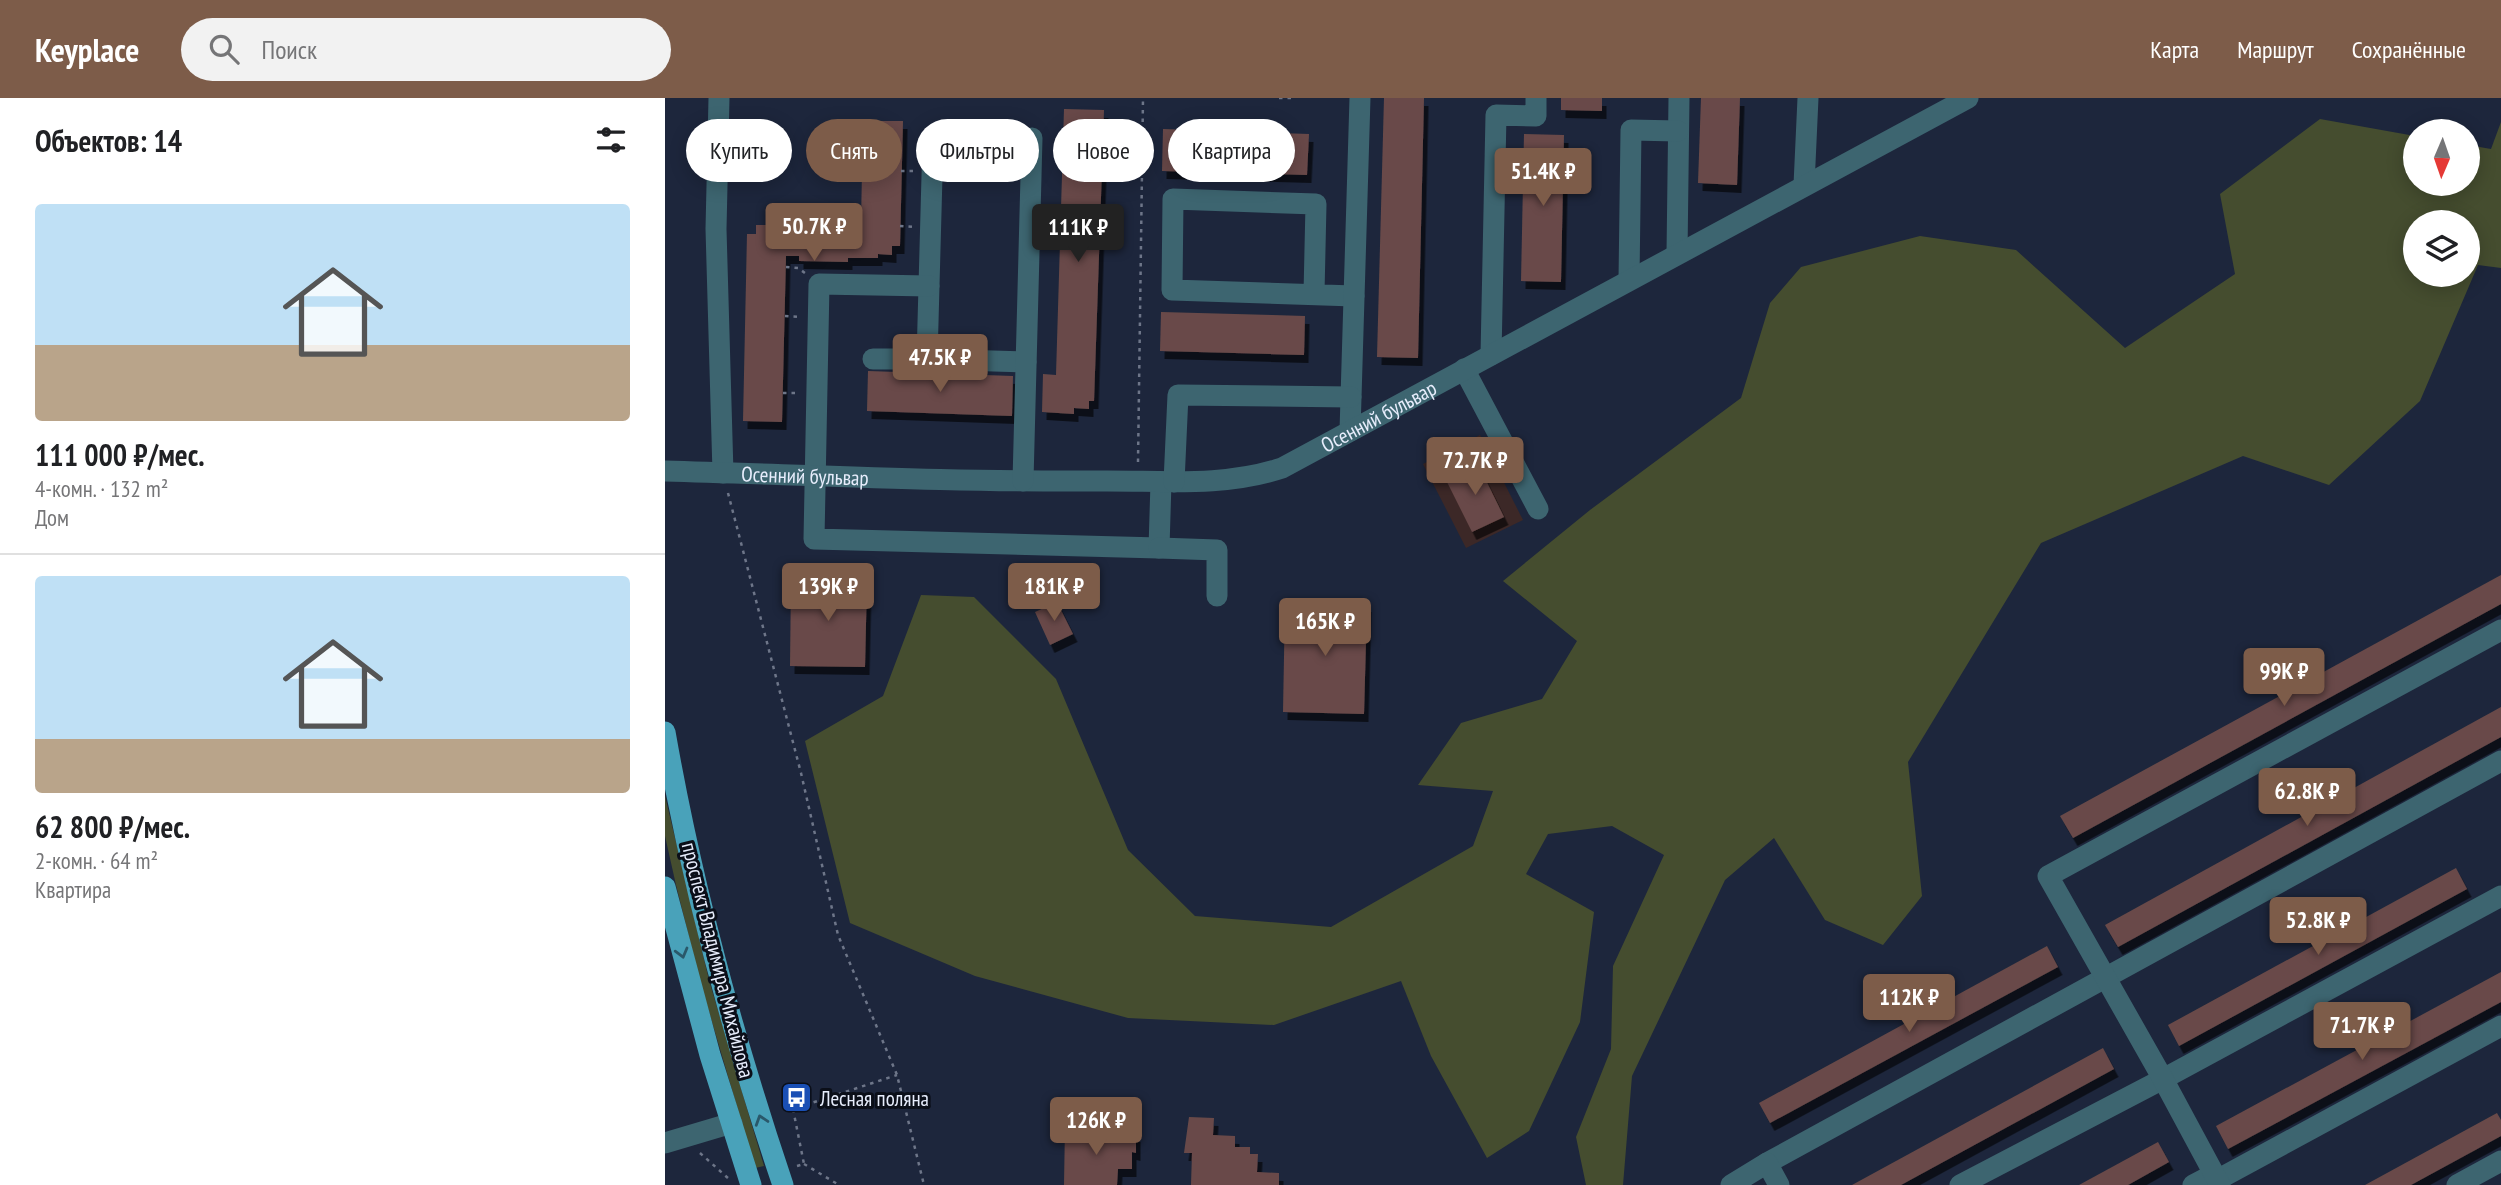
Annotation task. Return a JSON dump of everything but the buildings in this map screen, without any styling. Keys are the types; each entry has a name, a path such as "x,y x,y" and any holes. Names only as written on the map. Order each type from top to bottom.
{"main road":[{"name":"проспект Владимира Михайлова","path":"665,732 668,767 728,1009 780,1178"},
{"name":"проспект Владимира Михайлова","path":"665,887 689,981 750,1183"}],"street":[{"name":"Осенний бульвар","path":"719,98 716,229 723,473"},
{"path":"1350,432 1360,98"},
{"path":"1490,355 1496,115 1536,116 1536,98"},
{"path":"1677,254 1679,98"},
{"path":"1804,185 1808,98"},
{"name":"Осенний бульвар","path":"665,471 1023,481 1168,482 1231,480 1259,476 1282,468 1350,432 1968,98"},
{"path":"1629,280 1631,130 1678,131"},
{"path":"927,359 932,182"},
{"path":"1023,481 1031,182"},
{"path":"1314,294 1316,204 1173,199 1172,290 1354,296"},
{"path":"929,286 819,284 814,539 1217,550 1217,596"},
{"path":"873,359 1026,362"},
{"path":"1464,369 1538,509"},
{"path":"1159,548 1178,395 1351,397"},
{"path":"2217,1180 2049,876 2501,630"},
{"path":"1731,1185 2501,761"},
{"path":"1960,1185 2163,1079 2501,896"},
{"path":"2193,1185 2217,1180 2501,1026"},
{"path":"665,1143 732,1123"},
{"path":"2457,1185 2501,1161"},
{"path":"1767,1163 1779,1185"}],"path":[{"path":"1138,481 1143,98"},
{"path":"1279,98 1296,98"},
{"path":"723,473 801,773 838,935 897,1075 924,1185"},
{"path":"839,1185 804,1164 793,1109 897,1075"},
{"path":"698,1151 736,1185 750,1183"},
{"path":"780,1178 804,1164"}],"shaded area":[{"path":"1480,435 1523,520 1466,548 1423,464"}],"green space":[{"path":"2320,119 2403,134 2403,196 2480,196 2480,147 2491,149 2501,122 2501,268 2480,265 2480,210 2403,210 2403,287 2469,287 2420,401 2329,485 2243,456 2041,543 1908,762 1922,896 1883,945 1825,920 1774,838 1725,880 1632,1076 1623,1185 1586,1185 1576,1137 1611,1049 1613,966 1664,855 1612,826 1548,834 1526,874 1594,912 1580,1022 1529,1131 1487,1158 1431,1056 1401,981 1274,1025 1128,1018 975,976 850,923 805,741 883,696 921,595 974,597 1056,679 1128,850 1195,916 1331,927 1473,846 1493,791 1418,785 1461,723 1542,699 1577,641 1503,581 1590,510 1741,398 1770,303 1801,267 1920,236 2016,250 2125,348 2235,274 2220,194"},
{"path":"665,796 709,980 764,1166 755,1168 700,981 665,836"}],"place":[{"name":"Лесная поляна","path":"797,1098"}]}
